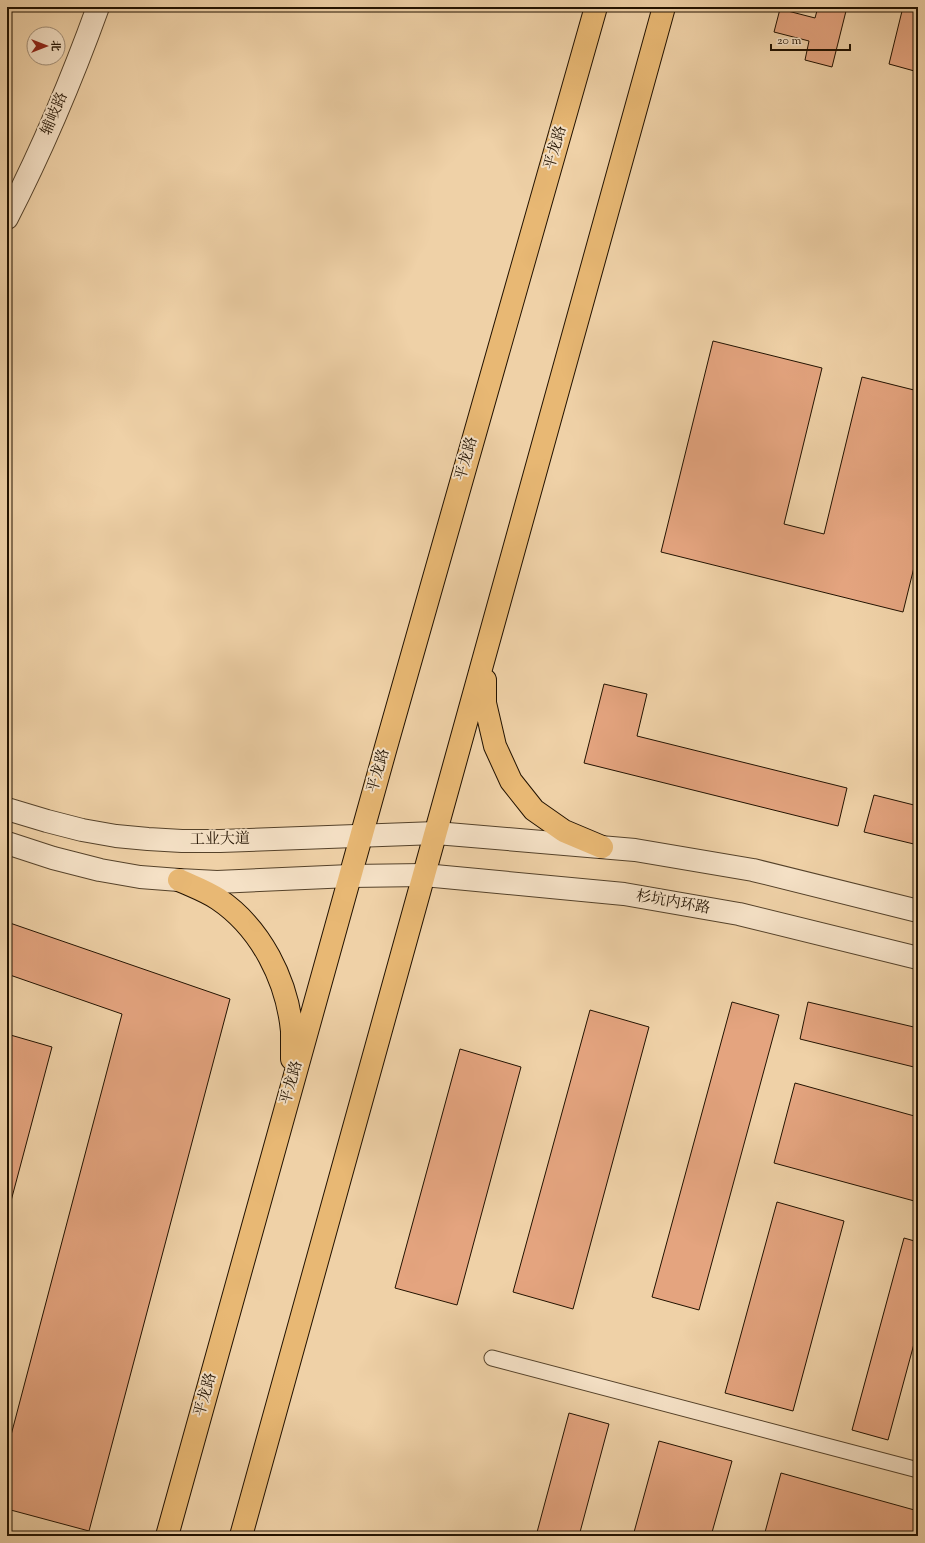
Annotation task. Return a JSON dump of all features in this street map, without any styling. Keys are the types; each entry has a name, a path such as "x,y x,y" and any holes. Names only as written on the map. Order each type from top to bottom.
{"main road":[{"name":"平龙路","path":"167,1536 361,836 596,7"},
{"path":"241,1536 664,7"},
{"path":"486,654 485,703 495,746 511,781 534,810 564,831 602,847"},
{"path":"179,880 217,899 241,918 260,941 275,968 285,996 292,1031 292,1065 288,1099"}],"street":[{"name":"辅岐路","path":"7,218 26,181 55,115 98,7"},
{"name":"工业大道","path":"7,809 82,830 116,836 182,841 220,841 436,832"},
{"path":"436,832 635,850 753,870 918,911"},
{"path":"7,843 53,858 100,870 179,880 216,882 350,876 424,875"},
{"name":"杉坑内环路","path":"424,875 624,894 739,914 918,958"}],"lane":[{"path":"492,1358 918,1470"}],"building":[{"path":"818,7 847,7 832,67 805,60 809,41 774,32 780,9 815,18"},
{"path":"903,7 918,7 918,72 889,64"},
{"path":"713,341 822,368 784,524 824,534 862,377 918,391 918,551 903,612 661,552"},
{"path":"604,684 647,694 637,736 847,788 838,826 584,763"},
{"path":"874,795 918,806 918,845 864,832"},
{"path":"7,922 230,999 89,1531 7,1509 7,1438 10,1439 122,1014 7,974"},
{"path":"732,1002 779,1015 699,1310 652,1297"},
{"path":"808,1002 918,1028 918,1068 800,1039"},
{"path":"590,1010 649,1027 573,1309 513,1292"},
{"path":"7,1034 52,1047 7,1216"},
{"path":"460,1049 521,1067 457,1305 395,1288"},
{"path":"795,1083 918,1117 918,1202 774,1163"},
{"path":"777,1202 844,1221 793,1411 725,1393"},
{"path":"904,1238 918,1242 918,1329 888,1440 852,1430"},
{"path":"569,1413 609,1424 579,1536 536,1536"},
{"path":"659,1441 732,1461 711,1536 633,1536"},
{"path":"781,1473 918,1511 918,1536 764,1536"}]}
